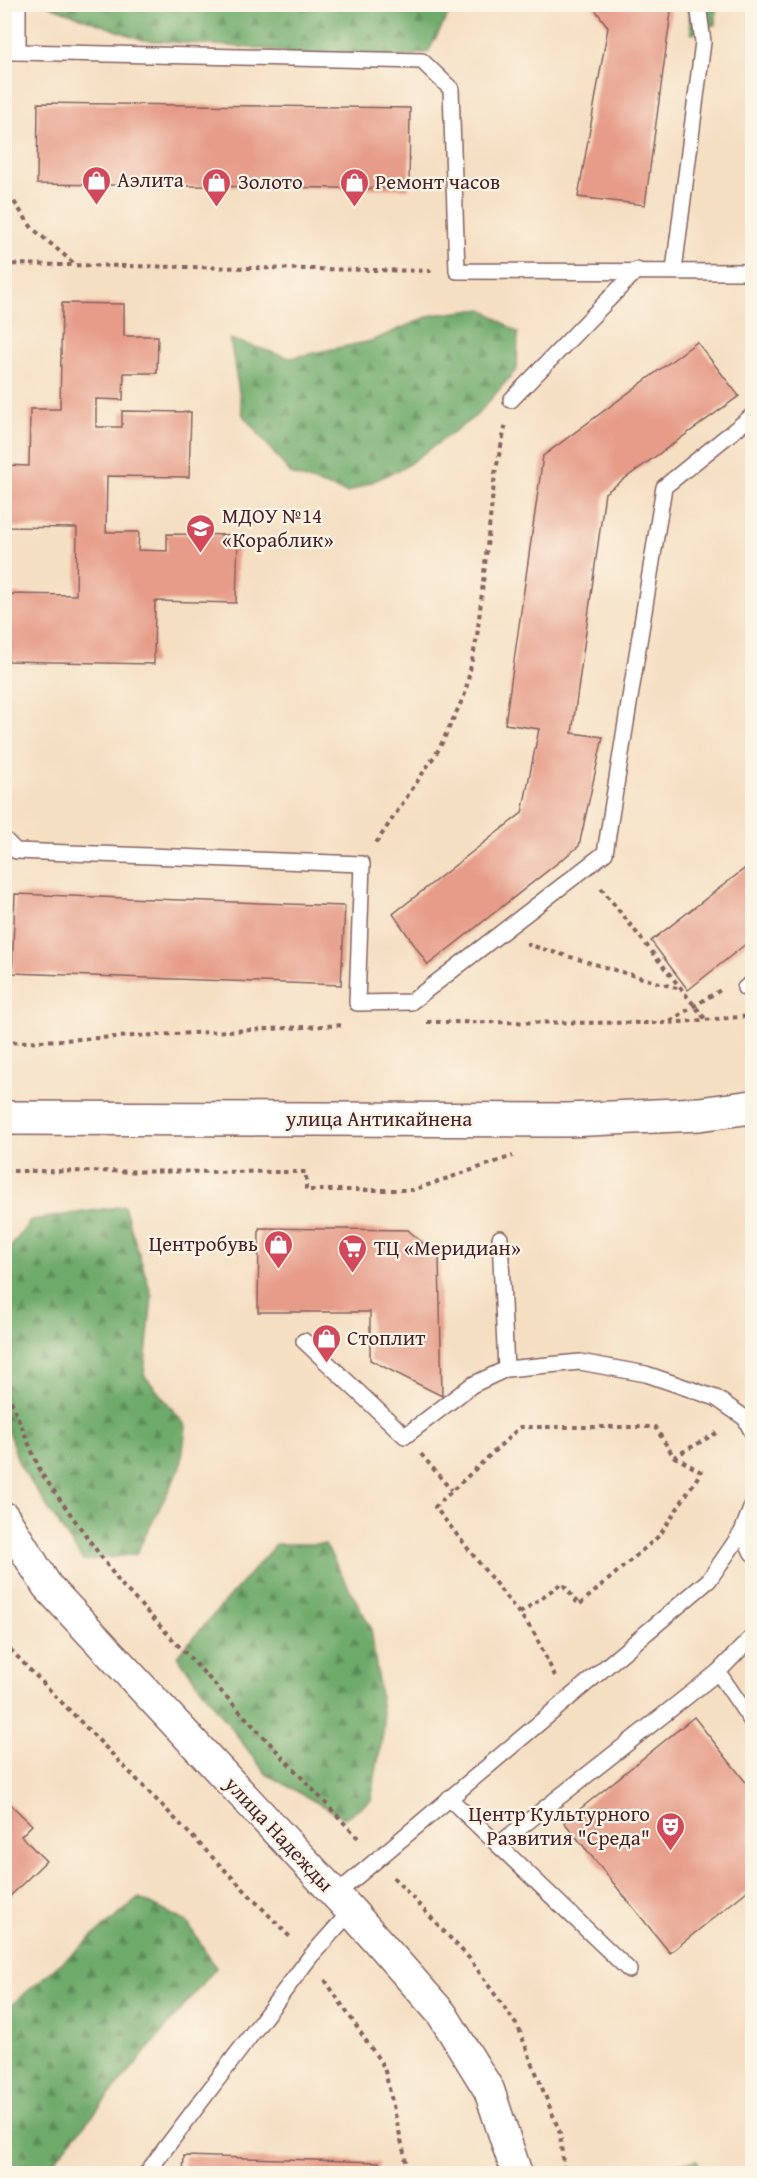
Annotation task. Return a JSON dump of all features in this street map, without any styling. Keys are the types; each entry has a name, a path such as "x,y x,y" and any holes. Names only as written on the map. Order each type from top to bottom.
{"main road":[{"name":"улица Антикайнена","path":"4,1118 568,1120 699,1114 753,1107"}],"street":[{"name":"улица Надежды","path":"4,1517 48,1586 343,1903 442,2014 489,2090 517,2174"}],"lane":[{"path":"18,4 11,52 422,61 451,89 458,271 753,272"},
{"path":"674,270 703,42 698,4"},
{"path":"511,400 637,270"},
{"path":"4,839 16,851 362,864 357,1003 411,1002 605,853 664,487 753,416"},
{"path":"500,1238 506,1369"},
{"path":"304,1341 405,1436 472,1385 506,1369 580,1362 646,1374 716,1398 749,1417 753,1432"},
{"path":"147,2174 310,1957 343,1903 377,1859 709,1580 741,1532 753,1506"},
{"path":"741,1532 753,1553"},
{"path":"498,1845 718,1672 753,1637"},
{"path":"718,1672 753,1722"},
{"path":"449,1798 629,1970"}],"path":[{"path":"4,187 32,228 76,266"},
{"path":"4,264 458,271"},
{"path":"362,864 439,749 465,694 477,637 495,474 511,400"},
{"path":"585,868 706,1020"},
{"path":"497,936 680,989"},
{"path":"668,1023 723,987"},
{"path":"4,1171 306,1172 306,1190 413,1190 518,1154"},
{"path":"4,1384 41,1473 120,1583 469,1958 518,2027 560,2133 564,2174"},
{"path":"674,1457 749,1417"},
{"path":"520,1613 562,1583 579,1605 660,1535 702,1472 674,1457 655,1427 520,1427 435,1507 533,1631 566,1698"},
{"path":"405,1436 451,1490"},
{"path":"4,1643 310,1957 384,2067 409,2174"}],"green space":[{"path":"448,4 451,10 428,52 367,64 257,48 143,40 47,5"},
{"path":"687,5 716,5 716,24 692,34"},
{"path":"483,309 518,333 517,369 477,415 403,468 347,493 291,474 243,415 230,339 290,358 371,341 432,315"},
{"path":"124,1206 152,1296 144,1375 186,1426 181,1466 136,1554 83,1561 19,1464 5,1421 5,1255 31,1220"},
{"path":"276,1544 325,1544 371,1628 384,1727 371,1800 344,1818 266,1774 177,1656"},
{"path":"139,1898 187,1922 216,1968 44,2173 5,2173 5,2010"},
{"path":"697,2160 703,2173 619,2173"}],"building":[{"path":"591,4 666,4 671,12 645,205 578,197 608,27"},
{"path":"38,103 410,108 409,189 37,184"},
{"path":"62,303 124,304 124,336 158,336 157,373 124,373 123,400 96,399 96,427 122,427 122,411 191,412 189,477 107,476 106,532 139,532 138,550 167,551 167,534 238,535 236,603 155,601 154,664 4,661 4,594 76,595 77,528 4,527 4,465 29,466 30,409 60,409"},
{"path":"697,342 739,396 605,493 572,733 603,737 579,846 428,965 393,914 522,813 539,729 505,724 543,456"},
{"path":"752,863 752,939 688,990 651,941"},
{"path":"15,894 345,906 341,985 12,973"},
{"path":"259,1228 408,1230 439,1258 442,1396 370,1360 370,1312 258,1312"},
{"path":"694,1717 752,1790 752,1887 670,1953 564,1822"},
{"path":"4,1798 32,1825 21,1836 46,1861 4,1902"},
{"path":"184,2156 379,2162 379,2174 183,2174"}],"place":[{"name":"Аэлита","path":"96,206"},
{"name":"Золото","path":"217,208"},
{"name":"Ремонт часов","path":"354,208"},
{"name":"МДОУ №14 «Кораблик»","path":"201,554"},
{"name":"Центробувь","path":"279,1270"},
{"name":"ТЦ «Меридиан»","path":"353,1274"},
{"name":"Стоплит","path":"326,1364"},
{"name":"Центр Культурного Развития \"Среда\"","path":"671,1852"}]}
